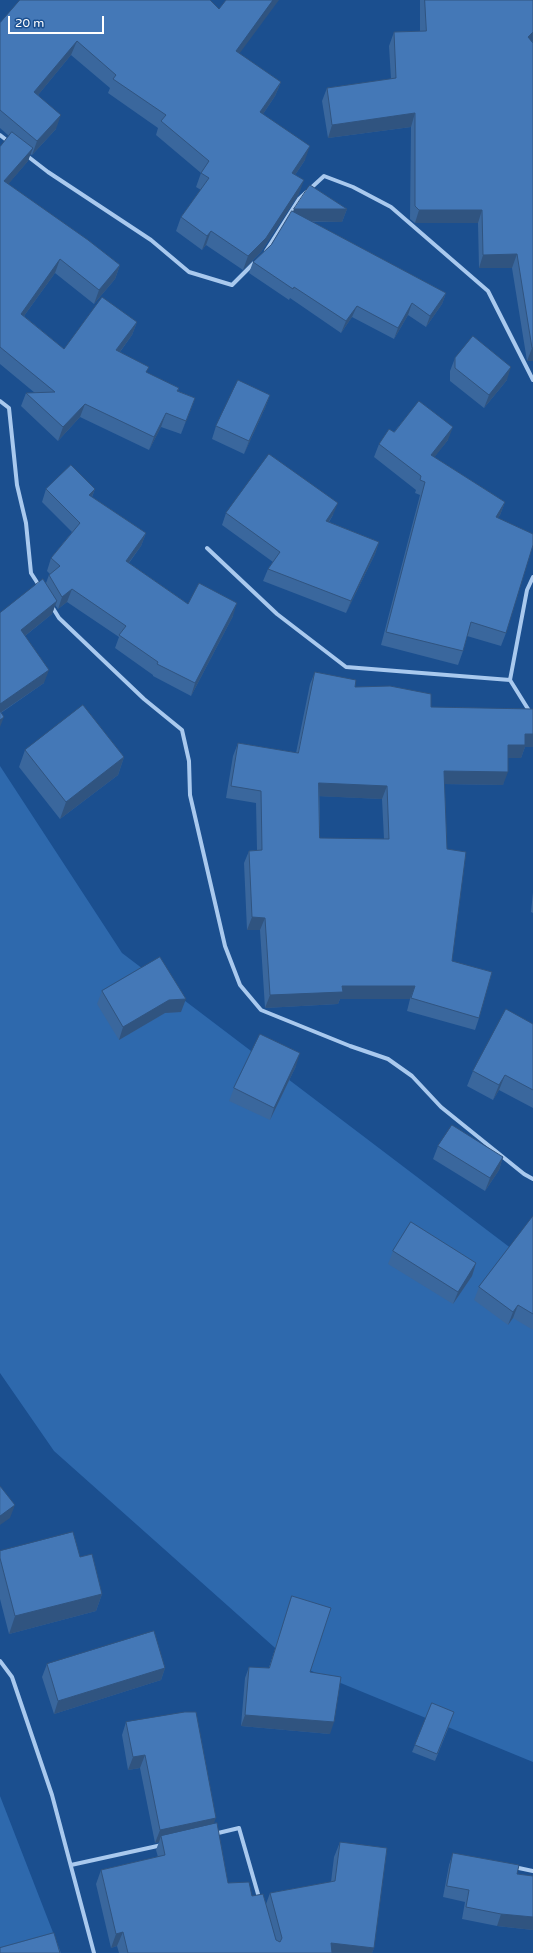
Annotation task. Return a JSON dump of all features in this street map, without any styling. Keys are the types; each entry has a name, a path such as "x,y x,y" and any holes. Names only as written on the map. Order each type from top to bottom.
{"street":[{"path":"0,135 12,144"},
{"path":"24,154 48,172 150,240 189,272 232,285 259,259"},
{"path":"264,254 299,199 324,176 353,186 391,207 488,291 533,380"},
{"path":"0,401 8,408 17,485 26,523 31,573 43,592"},
{"path":"207,548 276,614 346,667 510,680"},
{"path":"533,577 528,590 510,680 533,717"},
{"path":"47,599 59,618 144,699 182,730 189,761 190,795 217,905 225,946 240,985 261,1010 350,1046 388,1059 412,1076 441,1107 524,1174 533,1179"},
{"path":"0,1660 12,1677 52,1795 94,1953"},
{"path":"209,1835 239,1828 262,1909"},
{"path":"71,1864 171,1843"},
{"path":"511,1866 533,1871"}],"shaded area":[{"path":"0,766 122,953 533,1265 533,1762 292,1663 54,1451 0,1373"},
{"path":"0,1796 61,1953 0,1953"}],"building":[{"path":"20,0 210,0 219,9 226,0 273,0 236,51 281,82 260,112 310,146 292,173 304,180 266,238 248,256 211,231 207,236 181,217 209,178 201,173 209,161 161,121 166,115 113,79 116,75 77,41 34,92 61,115 37,141 0,110 0,23"},
{"path":"425,0 533,0 533,32 528,37 533,43 533,348 517,254 483,255 482,210 419,210 415,206 415,113 332,125 327,88 396,78 394,32 426,31"},
{"path":"12,132 33,148 4,181 88,240 120,265 99,290 60,259 21,314 64,349 102,297 137,322 116,350 149,367 146,372 179,388 177,391 195,398 186,421 166,413 154,437 85,404 63,427 26,393 55,392 0,347 0,147"},
{"path":"310,185 347,209 294,209"},
{"path":"292,211 446,293 430,316 412,303 398,328 357,306 346,321 294,287 293,289 253,262 271,245"},
{"path":"473,336 511,367 489,395 455,368 455,358"},
{"path":"238,380 270,395 249,441 216,426"},
{"path":"419,401 453,427 431,455 505,502 496,517 533,534 533,545 506,633 471,622 463,651 386,632 425,482 420,480 421,476 379,444 389,429 394,432"},
{"path":"269,454 338,503 326,521 379,542 351,601 268,569 280,552 226,513"},
{"path":"71,465 95,489 89,495 146,533 126,561 188,604 199,583 237,603 195,683 157,664 158,662 119,635 126,626 72,589 62,597 49,575 60,566 51,558 80,523 46,489"},
{"path":"43,579 57,601 21,630 49,670 0,704 0,613"},
{"path":"315,672 356,680 355,687 390,686 431,694 431,707 533,709 533,734 525,734 525,745 508,745 508,772 444,771 447,849 466,852 452,961 492,972 479,1018 411,998 415,986 342,986 343,992 270,995 265,918 252,917 249,851 262,850 261,791 231,786 238,743 298,753","holes":["319,783 387,786 389,839 320,838"]},
{"path":"83,705 124,757 66,802 25,750"},
{"path":"0,711 4,717 0,720"},
{"path":"160,957 186,999 169,1000 123,1027 102,991"},
{"path":"506,1009 533,1024 533,1090 505,1075 499,1085 473,1071"},
{"path":"260,1034 300,1053 274,1108 234,1088"},
{"path":"452,1125 503,1157 490,1178 438,1146"},
{"path":"533,1216 533,1314 518,1305 513,1312 479,1287"},
{"path":"411,1222 476,1263 458,1292 393,1251"},
{"path":"0,1486 15,1505 0,1516"},
{"path":"73,1532 80,1557 92,1554 102,1594 15,1616 0,1558 0,1551"},
{"path":"292,1596 331,1608 310,1672 341,1677 334,1722 245,1715 249,1667 269,1668"},
{"path":"154,1631 165,1668 58,1701 47,1664"},
{"path":"432,1703 454,1712 437,1754 415,1745"},
{"path":"185,1712 196,1712 216,1818 160,1830 145,1755 133,1757 126,1722"},
{"path":"217,1823 228,1883 249,1882 252,1896 263,1894 276,1940 280,1942 282,1938 270,1893 335,1881 340,1842 387,1848 374,1948 331,1943 332,1953 128,1953 123,1932 116,1934 101,1870 165,1855 161,1836"},
{"path":"453,1853 519,1865 517,1874 533,1876 533,1917 501,1914 466,1907 469,1890 447,1886"},
{"path":"54,1933 60,1953 0,1953 0,1948"}]}
